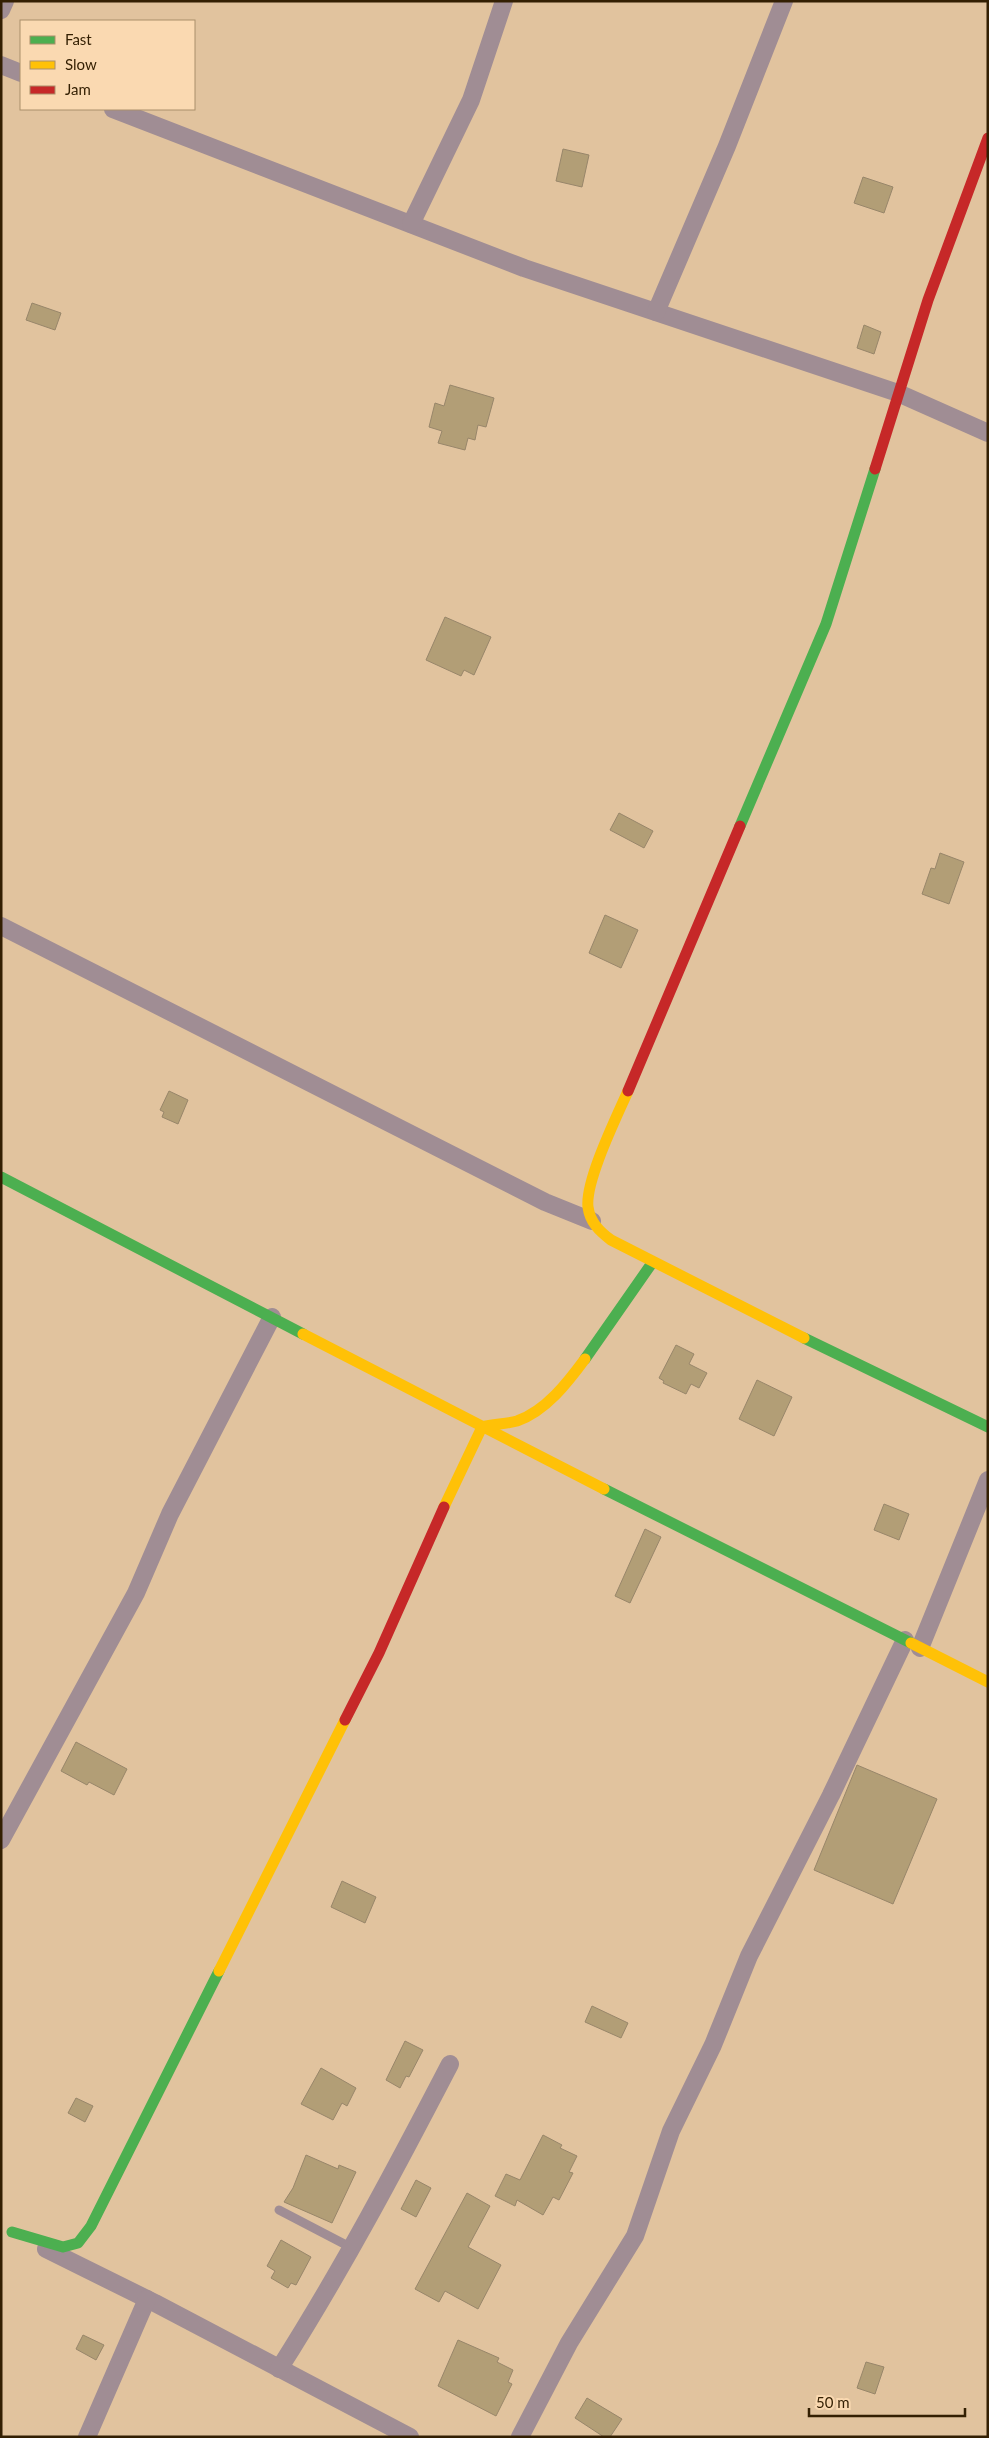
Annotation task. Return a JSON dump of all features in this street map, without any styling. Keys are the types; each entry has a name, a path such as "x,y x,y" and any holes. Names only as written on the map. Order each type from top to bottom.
{"street":[{"path":"1,10 5,1"},
{"path":"411,224 471,100 504,1"},
{"path":"656,312 727,146 784,1"},
{"path":"1,66 20,73"},
{"path":"117,110 524,268 898,393 988,432"},
{"path":"592,1222 588,1197 600,1156 826,624 928,300 988,138"},
{"path":"1,926 545,1202 592,1222 611,1240 652,1263 833,1353 986,1420"},
{"path":"1,1177 482,1426 988,1682"},
{"path":"482,1426 519,1420 540,1407 561,1388 596,1346 634,1284 652,1263"},
{"path":"1,1840 136,1593 170,1514 272,1318"},
{"path":"6,2230 63,2247 78,2242 91,2226 379,1653 482,1426"},
{"path":"520,2437 569,2343 636,2236 671,2131 713,2045 749,1956 831,1795 912,1644 988,1480"},
{"path":"279,2369 324,2298 450,2064"},
{"path":"6,2230 147,2299 410,2437"},
{"path":"87,2437 147,2299"}],"lane":[{"path":"279,2210 352,2248"}],"building":[{"path":"563,149 589,155 582,187 556,181"},
{"path":"863,177 893,187 884,213 854,203"},
{"path":"32,303 61,313 55,330 26,320"},
{"path":"864,325 881,332 874,354 857,348"},
{"path":"450,385 494,398 486,427 478,425 475,440 468,438 465,450 438,443 442,431 429,427 435,403 444,406"},
{"path":"445,617 491,637 474,675 464,670 461,676 426,660"},
{"path":"619,813 653,831 644,848 610,830"},
{"path":"940,853 964,862 949,904 922,894 931,868 935,869"},
{"path":"605,915 638,930 621,968 589,953"},
{"path":"169,1091 188,1100 178,1124 162,1117 164,1112 160,1110"},
{"path":"676,1345 694,1354 689,1364 707,1373 699,1388 691,1384 686,1394 663,1383 664,1381 659,1378"},
{"path":"757,1380 792,1397 774,1436 739,1419"},
{"path":"884,1504 909,1514 899,1540 874,1530"},
{"path":"645,1529 661,1537 630,1603 615,1596"},
{"path":"76,1742 127,1769 114,1795 89,1782 87,1785 61,1771"},
{"path":"857,1765 937,1799 893,1904 814,1870"},
{"path":"342,1881 376,1897 365,1923 331,1907"},
{"path":"592,2006 628,2023 621,2038 585,2022"},
{"path":"405,2041 423,2050 409,2077 406,2076 400,2088 386,2080"},
{"path":"321,2068 356,2088 347,2106 342,2103 333,2120 301,2104"},
{"path":"76,2098 93,2106 85,2122 68,2113"},
{"path":"543,2135 562,2145 560,2148 577,2156 569,2172 573,2173 559,2200 553,2197 543,2215 517,2200 515,2206 495,2196 506,2174 520,2180"},
{"path":"306,2155 338,2169 339,2165 356,2172 332,2223 284,2202 293,2188"},
{"path":"416,2180 431,2188 416,2217 401,2209"},
{"path":"467,2193 490,2206 468,2247 501,2265 478,2309 445,2291 439,2302 415,2289"},
{"path":"281,2240 311,2257 296,2285 291,2283 288,2288 271,2278 275,2271 267,2266"},
{"path":"83,2335 104,2345 96,2360 76,2349"},
{"path":"458,2340 499,2358 497,2362 513,2370 508,2382 512,2384 496,2416 438,2386"},
{"path":"866,2362 884,2367 875,2394 857,2388"},
{"path":"587,2398 622,2419 610,2437 604,2437 575,2418"}],"traffic: fast":[{"path":"740,826 826,624 875,469"},
{"path":"1,1177 303,1334"},
{"path":"585,1359 652,1263"},
{"path":"804,1338 988,1427"},
{"path":"604,1489 911,1643"},
{"path":"12,2232 63,2247 78,2243 91,2226 219,1971"}],"traffic: slow":[{"path":"628,1091 591,1181 588,1207 596,1226 611,1240 804,1338"},
{"path":"303,1334 604,1489"},
{"path":"444,1507 482,1427 517,1421 528,1416 556,1395 585,1359"},
{"path":"911,1643 988,1682"},
{"path":"219,1971 345,1720"}],"traffic: jam":[{"path":"875,469 928,300 988,138"},
{"path":"628,1091 740,826"},
{"path":"345,1720 379,1653 444,1507"}]}
